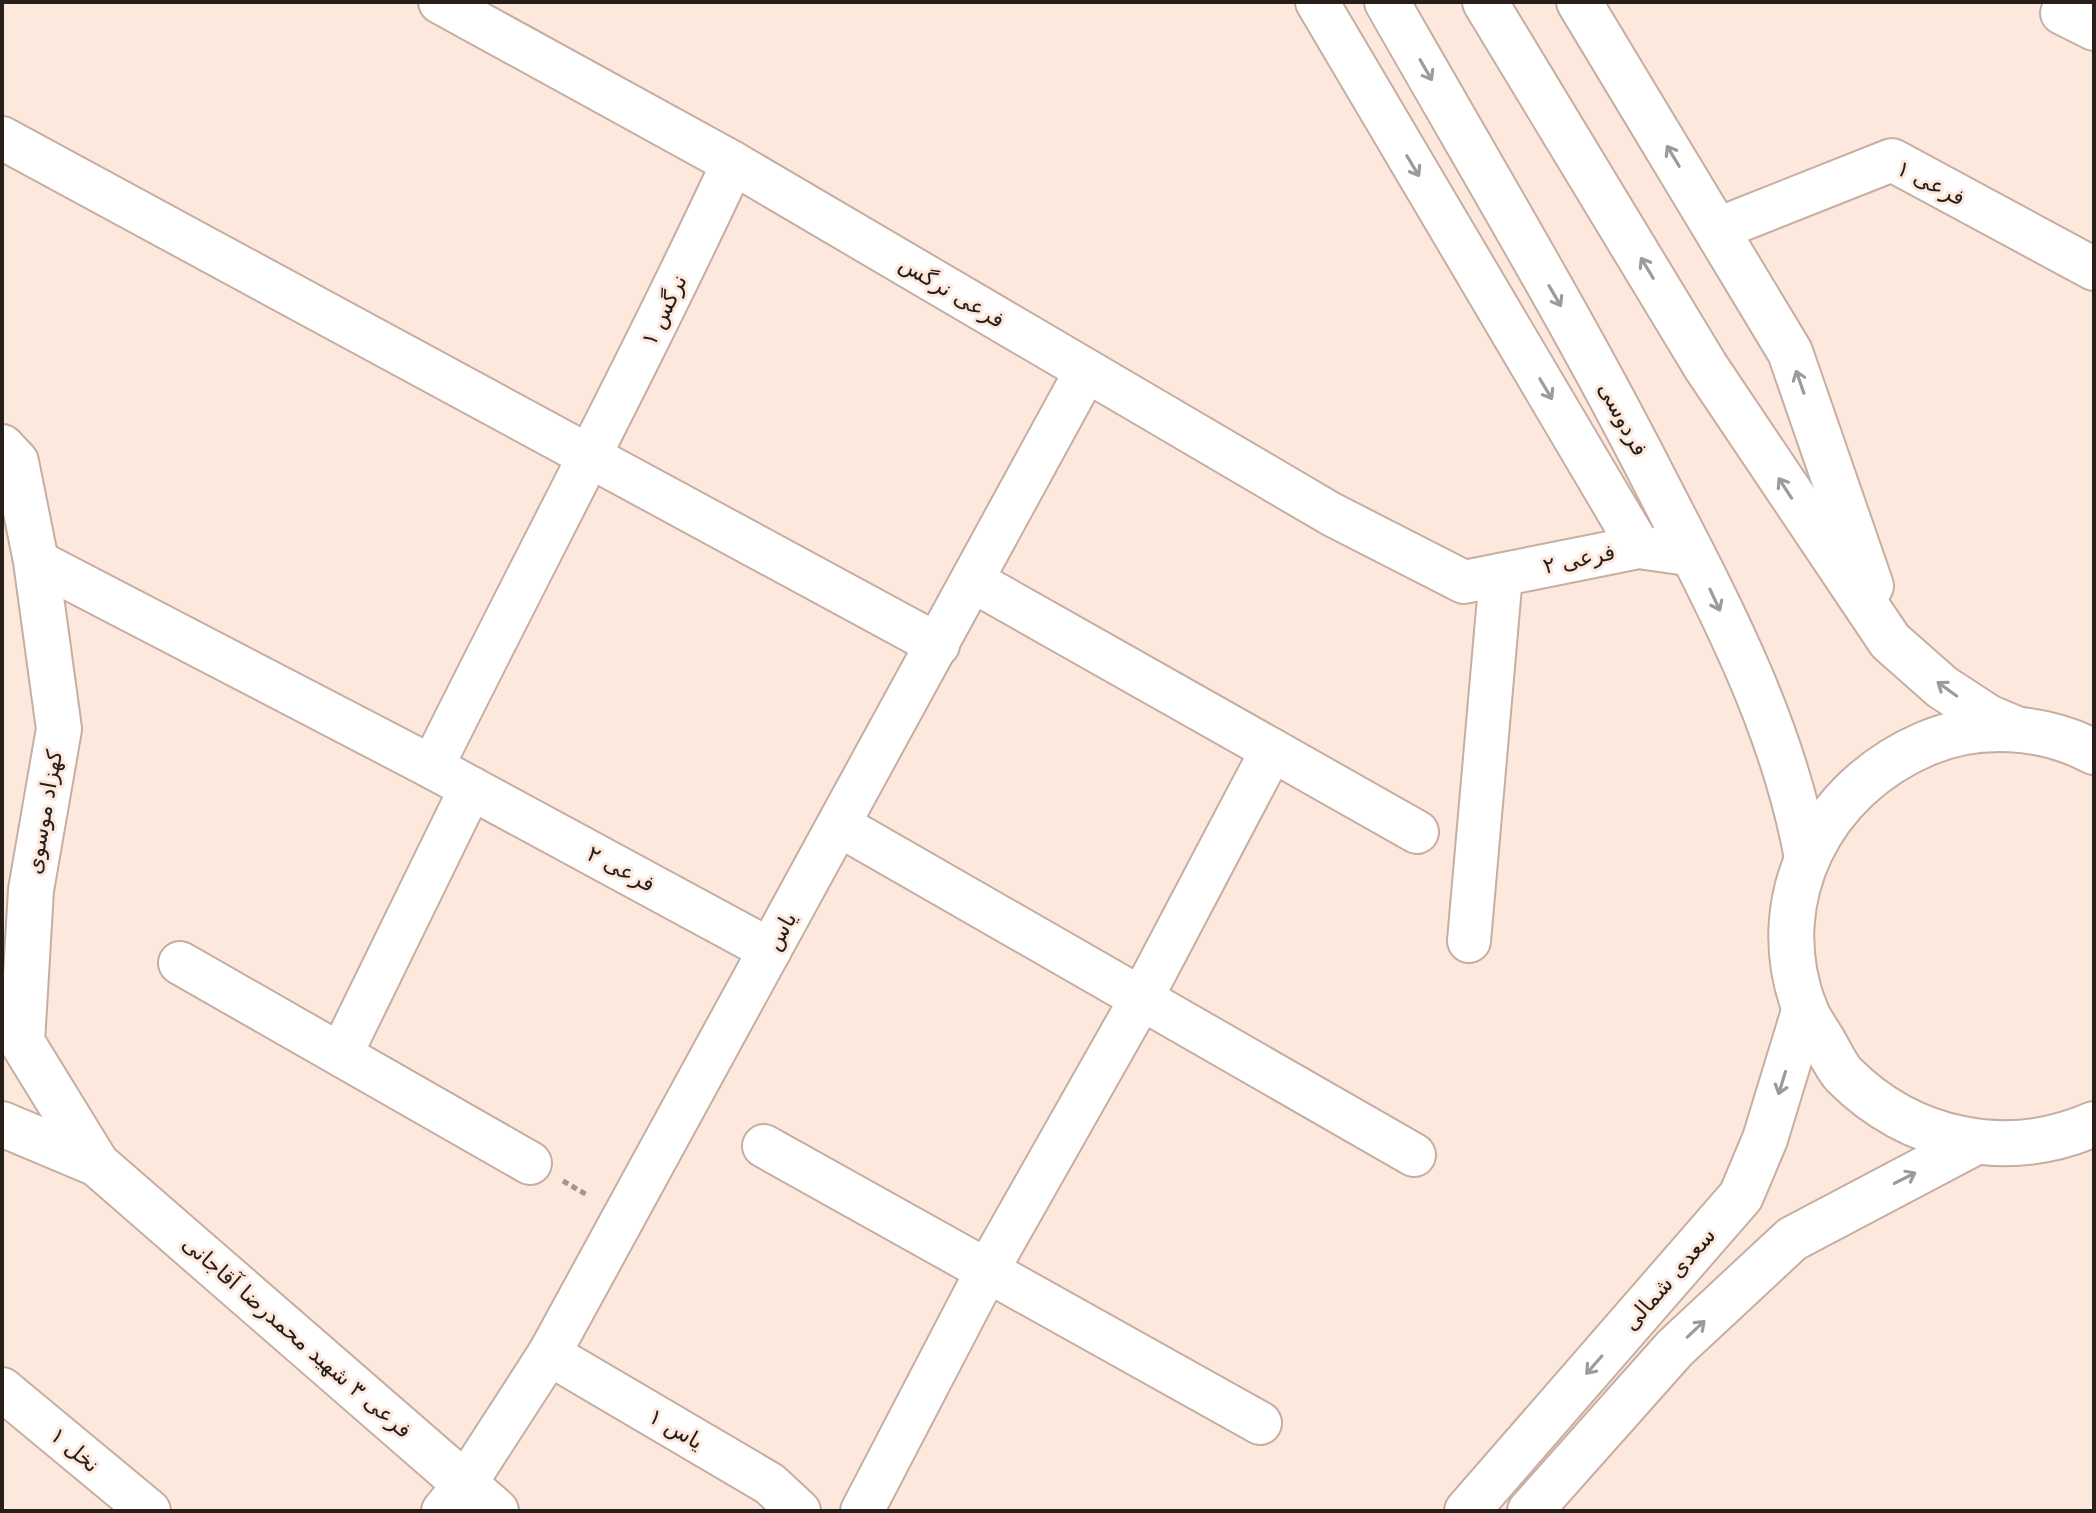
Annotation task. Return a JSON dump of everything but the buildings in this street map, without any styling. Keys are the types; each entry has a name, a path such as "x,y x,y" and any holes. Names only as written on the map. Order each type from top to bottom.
{"street":[{"name":"فرعی نرگس","path":"440,2 733,163 1331,514 1483,579"},
{"path":"1317,2 1639,547"},
{"name":"فردوسی","path":"1387,2 1623,416 1694,555 1757,690 1788,773 1807,858"},
{"path":"1485,2 1706,367 1890,641 1942,687 1988,717 2014,728 2070,740 2094,752"},
{"path":"1579,2 1790,352 1890,641"},
{"path":"2,138 938,645"},
{"name":"فرعی ۱","path":"1718,229 1892,160 2094,269"},
{"name":"نرگس ۱","path":"432,767 588,453 657,325 733,163"},
{"name":"یاس","path":"468,1502 1086,371"},
{"name":"کهزاد موسوی","path":"2,447 16,462 36,561 59,729 31,890 12,1049 97,1164"},
{"name":"فرعی ۲","path":"1483,579 1639,547 1694,555"},
{"name":"فرعی ۲","path":"36,561 432,767 770,950"},
{"path":"1469,941 1483,579"},
{"path":"973,581 1417,832"},
{"path":"2014,728 1949,734 1889,760 1840,803 1807,858 1794,908 1793,959 1805,1008 1843,1073 1901,1120 1972,1144 2034,1144 2093,1125"},
{"path":"862,1511 988,1269 1141,999 1272,750"},
{"path":"341,1054 471,788"},
{"path":"839,825 1414,1155"},
{"path":"180,963 530,1163"},
{"name":"سعدی شمالی","path":"1467,1511 1741,1196 1765,1139 1805,1008"},
{"path":"2,1124 97,1164"},
{"path":"1530,1511 1675,1348 1792,1239 1972,1144"},
{"path":"764,1146 1260,1423"},
{"name":"فرعی ۳ شهید محمدرضا آقاجانی","path":"97,1164 468,1502"},
{"name":"یاس ۱","path":"549,1354 770,1484 799,1511"},
{"name":"نخل ۱","path":"2,1389 149,1511"}],"path":[{"path":"530,1163 624,1215"}]}
